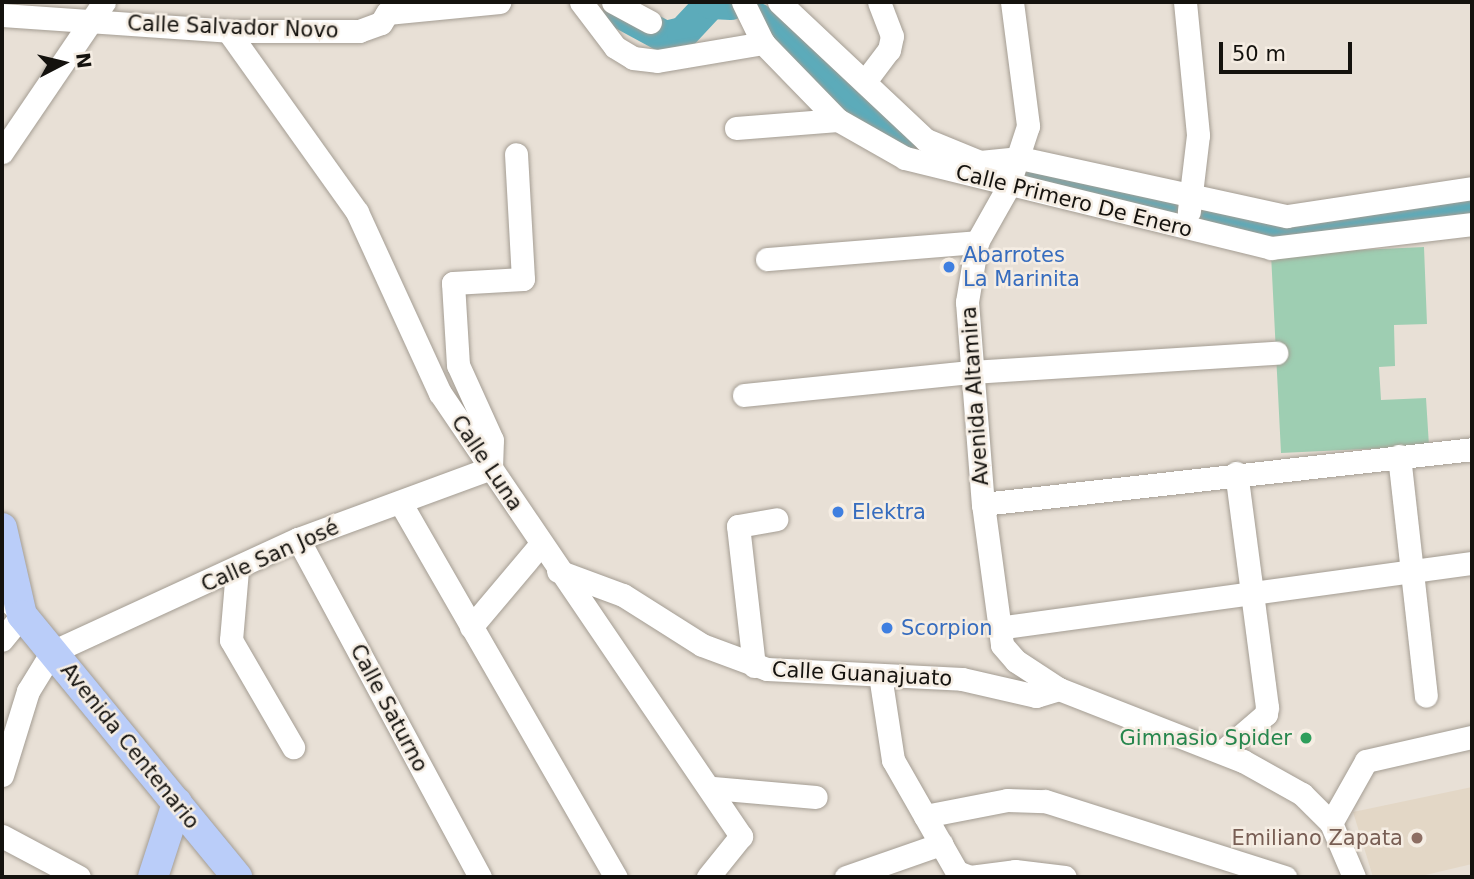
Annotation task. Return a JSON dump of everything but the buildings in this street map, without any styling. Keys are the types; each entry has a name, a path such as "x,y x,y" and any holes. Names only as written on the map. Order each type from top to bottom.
{"main road":[{"path":"2,528 12,605"},
{"name":"Avenida Centenario","path":"12,605 237,877"},
{"path":"153,877 177,803"}],"street":[{"path":"2,152 104,2"},
{"name":"Calle Salvador Novo","path":"2,15 228,32 359,31 381,23 386,8 499,2"},
{"path":"581,2 615,47 633,58 657,61 764,43"},
{"path":"613,2 650,22"},
{"name":"Calle Primero De Enero","path":"743,2 764,43 838,120 905,158 1008,187 1187,212"},
{"name":"Calle Primero De Enero","path":"779,2 866,80 926,140 980,162 1020,158 1187,212 1271,248 1472,224"},
{"path":"866,80 889,50 892,37 879,2"},
{"name":"Avenida Altamira","path":"1012,2 1028,126 1020,158 1008,187 977,242 967,302 971,372 997,628 1010,657 1059,690"},
{"path":"1185,2 1198,135 1187,212 1287,216 1472,188"},
{"name":"Calle Luna","path":"228,32 357,212 440,393 540,545 713,788 741,836 708,877"},
{"path":"736,128 838,120"},
{"path":"491,468 492,440 458,365 453,283 523,279 516,154"},
{"path":"767,259 977,242"},
{"path":"744,395 971,372 1276,353"},
{"path":"984,504 1236,473 1472,449"},
{"path":"1399,456 1426,695"},
{"name":"Calle San José","path":"52,652 237,570 298,539 491,468"},
{"path":"1222,752 1266,714 1267,707 1249,591 1236,473"},
{"path":"400,502 617,877"},
{"path":"754,666 738,526 776,519"},
{"name":"Calle Saturno","path":"298,539 480,877"},
{"path":"471,627 540,545"},
{"path":"997,628 1249,591 1472,563"},
{"path":"237,570 231,640 293,747"},
{"name":"Calle Guanajuato","path":"558,571 623,595 702,645 754,666 787,672 982,681 1036,696 1059,690"},
{"path":"2,640 12,605"},
{"path":"2,775 28,691 52,652"},
{"path":"880,675 892,760 962,876 1015,871 1065,877"},
{"path":"1059,690 1222,752 1302,794 1331,823 1354,877"},
{"path":"1331,823 1366,761 1472,737"},
{"path":"713,788 816,797"},
{"path":"925,816 1007,800 1045,801 1285,877"},
{"path":"2,836 79,877"},
{"path":"846,877 941,844"}],"shaded area":[{"name":"Emiliano Zapata","path":"1472,787 1472,864 1417,877 1373,877 1353,812"}],"green space":[{"path":"1424,247 1427,324 1394,325 1395,366 1379,367 1381,400 1426,398 1429,446 1281,453 1271,254"}],"waterway":[{"path":"619,12 665,37 683,33 711,3 731,4"},
{"path":"758,19 841,96 937,158 996,172 1030,174 1279,240 1472,207"}],"place":[{"name":"Abarrotes La Marinita","path":"949,267"},
{"name":"Elektra","path":"838,512"},
{"name":"Scorpion","path":"887,628"},
{"name":"Gimnasio Spider","path":"1306,738"},
{"name":"Emiliano Zapata","path":"1417,838"}]}
